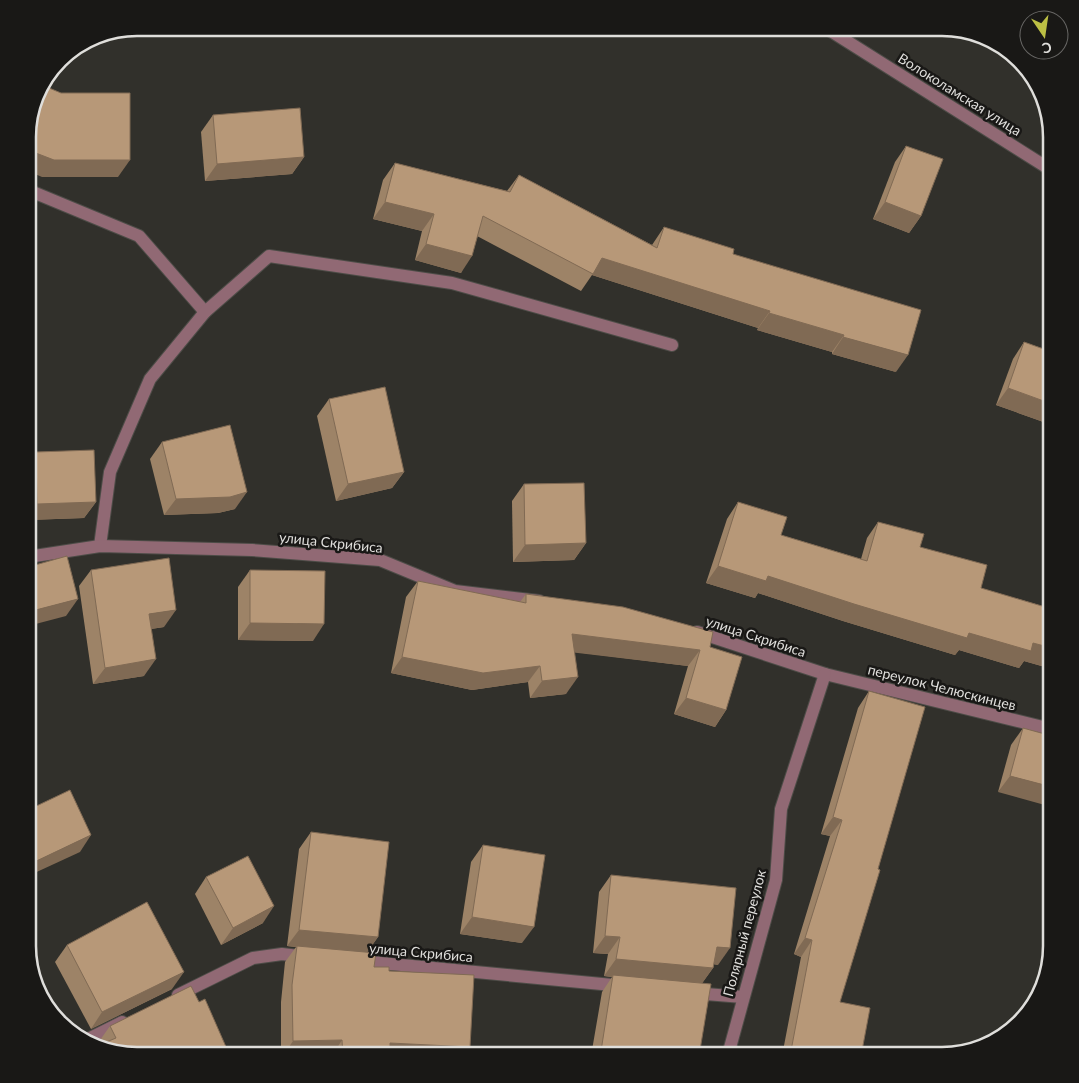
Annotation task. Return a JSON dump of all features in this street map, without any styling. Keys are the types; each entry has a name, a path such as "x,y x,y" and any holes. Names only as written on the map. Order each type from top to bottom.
{"street":[{"name":"Волоколамская улица","path":"839,36 1043,164"},
{"path":"36,193 139,236 204,312"},
{"path":"100,546 110,472 150,379 204,312 269,256 452,283 672,345"},
{"name":"улица Скрибиса","path":"36,556 100,546 252,550 380,560 455,592 551,602"},
{"name":"улица Скрибиса","path":"680,627 825,674"},
{"name":"переулок Челюскинцев","path":"825,674 1043,727"},
{"name":"Полярный переулок","path":"730,1047 776,880 781,809 825,674"},
{"path":"164,1001 253,958 282,954 321,958"},
{"name":"улица Скрибиса","path":"350,961 635,987"},
{"path":"684,992 743,997"},
{"path":"92,1036 137,1014"}],"building":[{"path":"49,88 61,93 130,93 130,160 54,160 36,153 38,117"},
{"path":"300,108 304,157 217,164 213,115"},
{"path":"906,146 943,159 921,216 885,202"},
{"path":"395,163 510,192 519,175 657,248 664,227 734,249 733,254 921,310 908,355 843,337 844,335 769,313 770,311 602,258 593,274 483,216 472,256 426,244 434,214 385,202"},
{"path":"1024,342 1043,349 1043,401 1008,388"},
{"path":"385,387 404,472 348,484 329,399"},
{"path":"230,425 247,492 230,497 176,499 162,442"},
{"path":"94,450 96,502 37,504 36,452"},
{"path":"584,483 586,543 525,545 524,484"},
{"path":"738,502 787,517 781,535 867,561 878,522 924,534 920,547 987,565 981,588 1043,606 1043,646 1033,643 1031,651 969,633 967,638 768,576 766,581 718,566"},
{"path":"67,556 78,599 36,610 36,565"},
{"path":"169,558 176,610 149,614 156,659 105,668 91,570"},
{"path":"250,570 325,571 324,624 250,623"},
{"path":"418,581 526,603 526,594 623,607 713,632 710,647 742,657 726,710 686,698 700,650 572,634 578,677 542,681 540,666 483,673 402,657"},
{"path":"869,691 925,707 878,869 880,870 840,1002 870,1008 863,1047 792,1047 812,940 805,938 842,820 833,817"},
{"path":"1023,728 1043,734 1043,785 1010,776"},
{"path":"70,790 91,835 36,861 36,806"},
{"path":"311,832 389,842 378,937 299,930"},
{"path":"483,845 545,855 534,927 472,917"},
{"path":"248,856 274,906 233,928 206,877"},
{"path":"611,875 736,888 730,948 717,947 713,968 616,959 620,937 605,936"},
{"path":"147,902 184,972 102,1012 67,945"},
{"path":"297,946 376,953 374,967 389,967 389,971 474,975 470,1047 390,1043 390,1047 342,1047 342,1040 293,1041 292,985"},
{"path":"613,975 711,984 700,1047 602,1047"},
{"path":"191,986 199,1002 205,999 226,1047 137,1047 117,1045 107,1042 116,1038 110,1026"}]}
